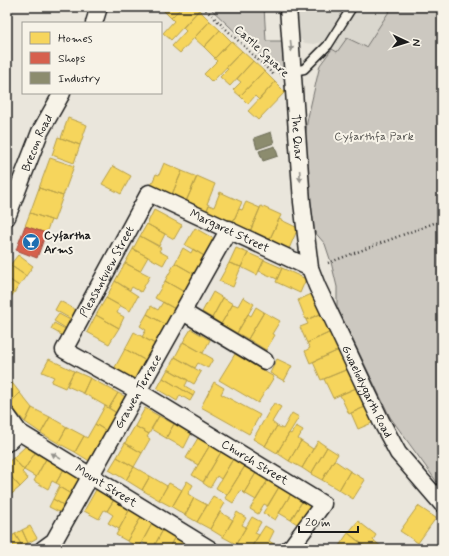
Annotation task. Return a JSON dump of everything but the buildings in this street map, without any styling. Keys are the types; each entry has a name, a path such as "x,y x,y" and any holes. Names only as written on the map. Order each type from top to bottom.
{"street":[{"path":"94,22 99,7"},
{"name":"The Quar","path":"288,7 302,202 310,268"},
{"name":"Brecon Road","path":"7,217 40,132 61,94"},
{"name":"Margaret Street","path":"149,193 310,268"},
{"name":"Pleasantview Street","path":"138,391 64,350 149,193"},
{"name":"Grawen Terrace","path":"43,549 54,541 229,229"},
{"name":"Gwaelodygarth Road","path":"310,268 377,414 398,453 442,504"},
{"path":"183,312 265,361"},
{"name":"Church Street","path":"138,391 323,504 292,546 288,549"},
{"name":"Mount Street","path":"7,415 13,437 90,476 210,549"}],"lane":[{"path":"294,78 328,45 352,7"}],"path":[{"name":"Castle Square","path":"203,7 285,85 294,78"},
{"path":"310,268 331,262 442,220"}],"shaded area":[{"path":"294,7 392,7 366,48 337,53 323,42 314,44 305,43 296,36"}],"green space":[{"path":"209,7 264,7 266,41 284,41 287,81"},
{"name":"Cyfarthfa Park","path":"392,7 442,7 442,489 390,417 337,307 337,287 331,262 325,244 313,230 305,136 320,65 332,49 337,52 347,38 366,47"}],"place":[{"name":"Cyfartha Arms","path":"31,242"}]}
